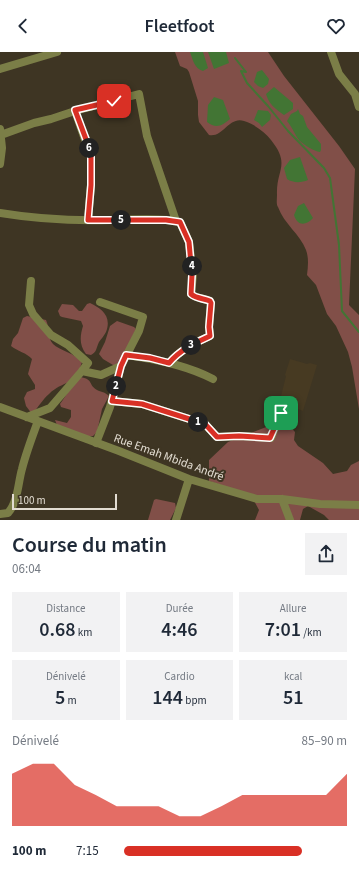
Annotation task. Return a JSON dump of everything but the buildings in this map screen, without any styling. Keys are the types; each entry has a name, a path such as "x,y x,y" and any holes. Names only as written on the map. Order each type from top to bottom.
{"street":[{"path":"0,69 57,52"},
{"path":"331,52 339,74 355,94 359,107"},
{"path":"0,164 2,148 1,132 51,119 75,110 139,94 146,136 176,221"},
{"path":"75,110 91,157 91,185 88,220"},
{"path":"0,213 46,218 180,222 189,242 192,275 191,294 194,297 206,299 211,303 209,327 210,336 188,346 169,363"},
{"path":"27,417 50,408 88,363 72,348 51,335 31,310 29,293 31,281"},
{"path":"96,443 112,401 121,366 139,331 143,317 100,302"},
{"path":"126,355 156,359 186,368 213,379"},
{"path":"82,371 101,375 121,366"},
{"path":"112,401 142,404 205,424 217,437 239,436 270,438 281,413"},
{"name":"Rue Emah Mbida André","path":"0,407 189,479 257,499 282,499 320,504 359,505"},
{"path":"0,514 8,513 11,510 26,453 38,421"},
{"path":"176,520 189,479"},
{"path":"282,499 290,520"}],"shaded area":[{"path":"175,52 268,52 284,76 339,146 355,169 349,305 359,315 359,409 348,352 336,326 327,314 316,285 307,275 308,256 306,250 300,239 284,219 277,206 277,186 281,162 277,148 269,137 262,131 252,124 239,120 230,124 214,135 209,135 199,122 198,101 189,72 187,69 180,66"},
{"path":"190,52 203,52 208,68 203,71 200,70 194,63"},
{"path":"208,52 226,52 229,63 214,69"},
{"path":"262,70 269,79 268,84 263,88 254,82 257,72"},
{"path":"274,87 293,103 293,109 284,115 273,106 266,94"},
{"path":"214,97 223,100 230,119 219,126 207,122 208,105"},
{"path":"298,109 300,114 303,116 307,127 321,144 320,152 309,148 300,141 287,121 291,114"},
{"path":"258,110 268,111 271,115 270,120 262,127 254,120"},
{"path":"300,157 308,180 297,182 287,179 284,168 290,160"},
{"path":"304,203 313,218 302,224 295,219 294,215 298,206"},
{"path":"90,303 105,314 108,322 106,332 91,355 86,354 81,344 83,326 81,321 62,317 58,311 62,304 73,305 79,311 82,311 87,304"},
{"path":"27,316 46,320 51,342 82,362 76,376 49,394 32,414 26,406 24,398 27,392 35,389 35,385 28,374 32,359 11,346 13,339 18,333 23,318"},
{"path":"117,321 136,329 118,368 103,359 99,354 110,326"},
{"path":"290,359 317,365 303,411 286,405 281,396"},
{"path":"80,377 87,379 94,388 109,396 102,409 97,432 93,436 87,436 57,425 55,420 67,423 71,417 71,410 61,407 60,404"},
{"path":"287,423 295,432 294,440 298,446 323,463 333,474 347,471 351,465 359,461 359,520 329,520 324,515 308,506 303,509 300,520 255,520 259,510 251,495 209,481 209,460 228,442 274,424"},
{"path":"156,499 175,503 176,508 170,520 148,520 154,500"}],"waterway":[{"path":"235,58 246,72 241,71 247,83 288,131 324,168 330,178 339,245 342,311 359,332"}],"route":[{"path":"114,101 75,110 91,157 92,173 88,220 166,220 180,222 189,242 192,275 191,294 194,297 206,299 211,303 209,315 210,336 188,346 169,363 150,358 126,355 121,366 112,401 142,404 205,424 217,437 239,436 270,438 281,413"}]}
